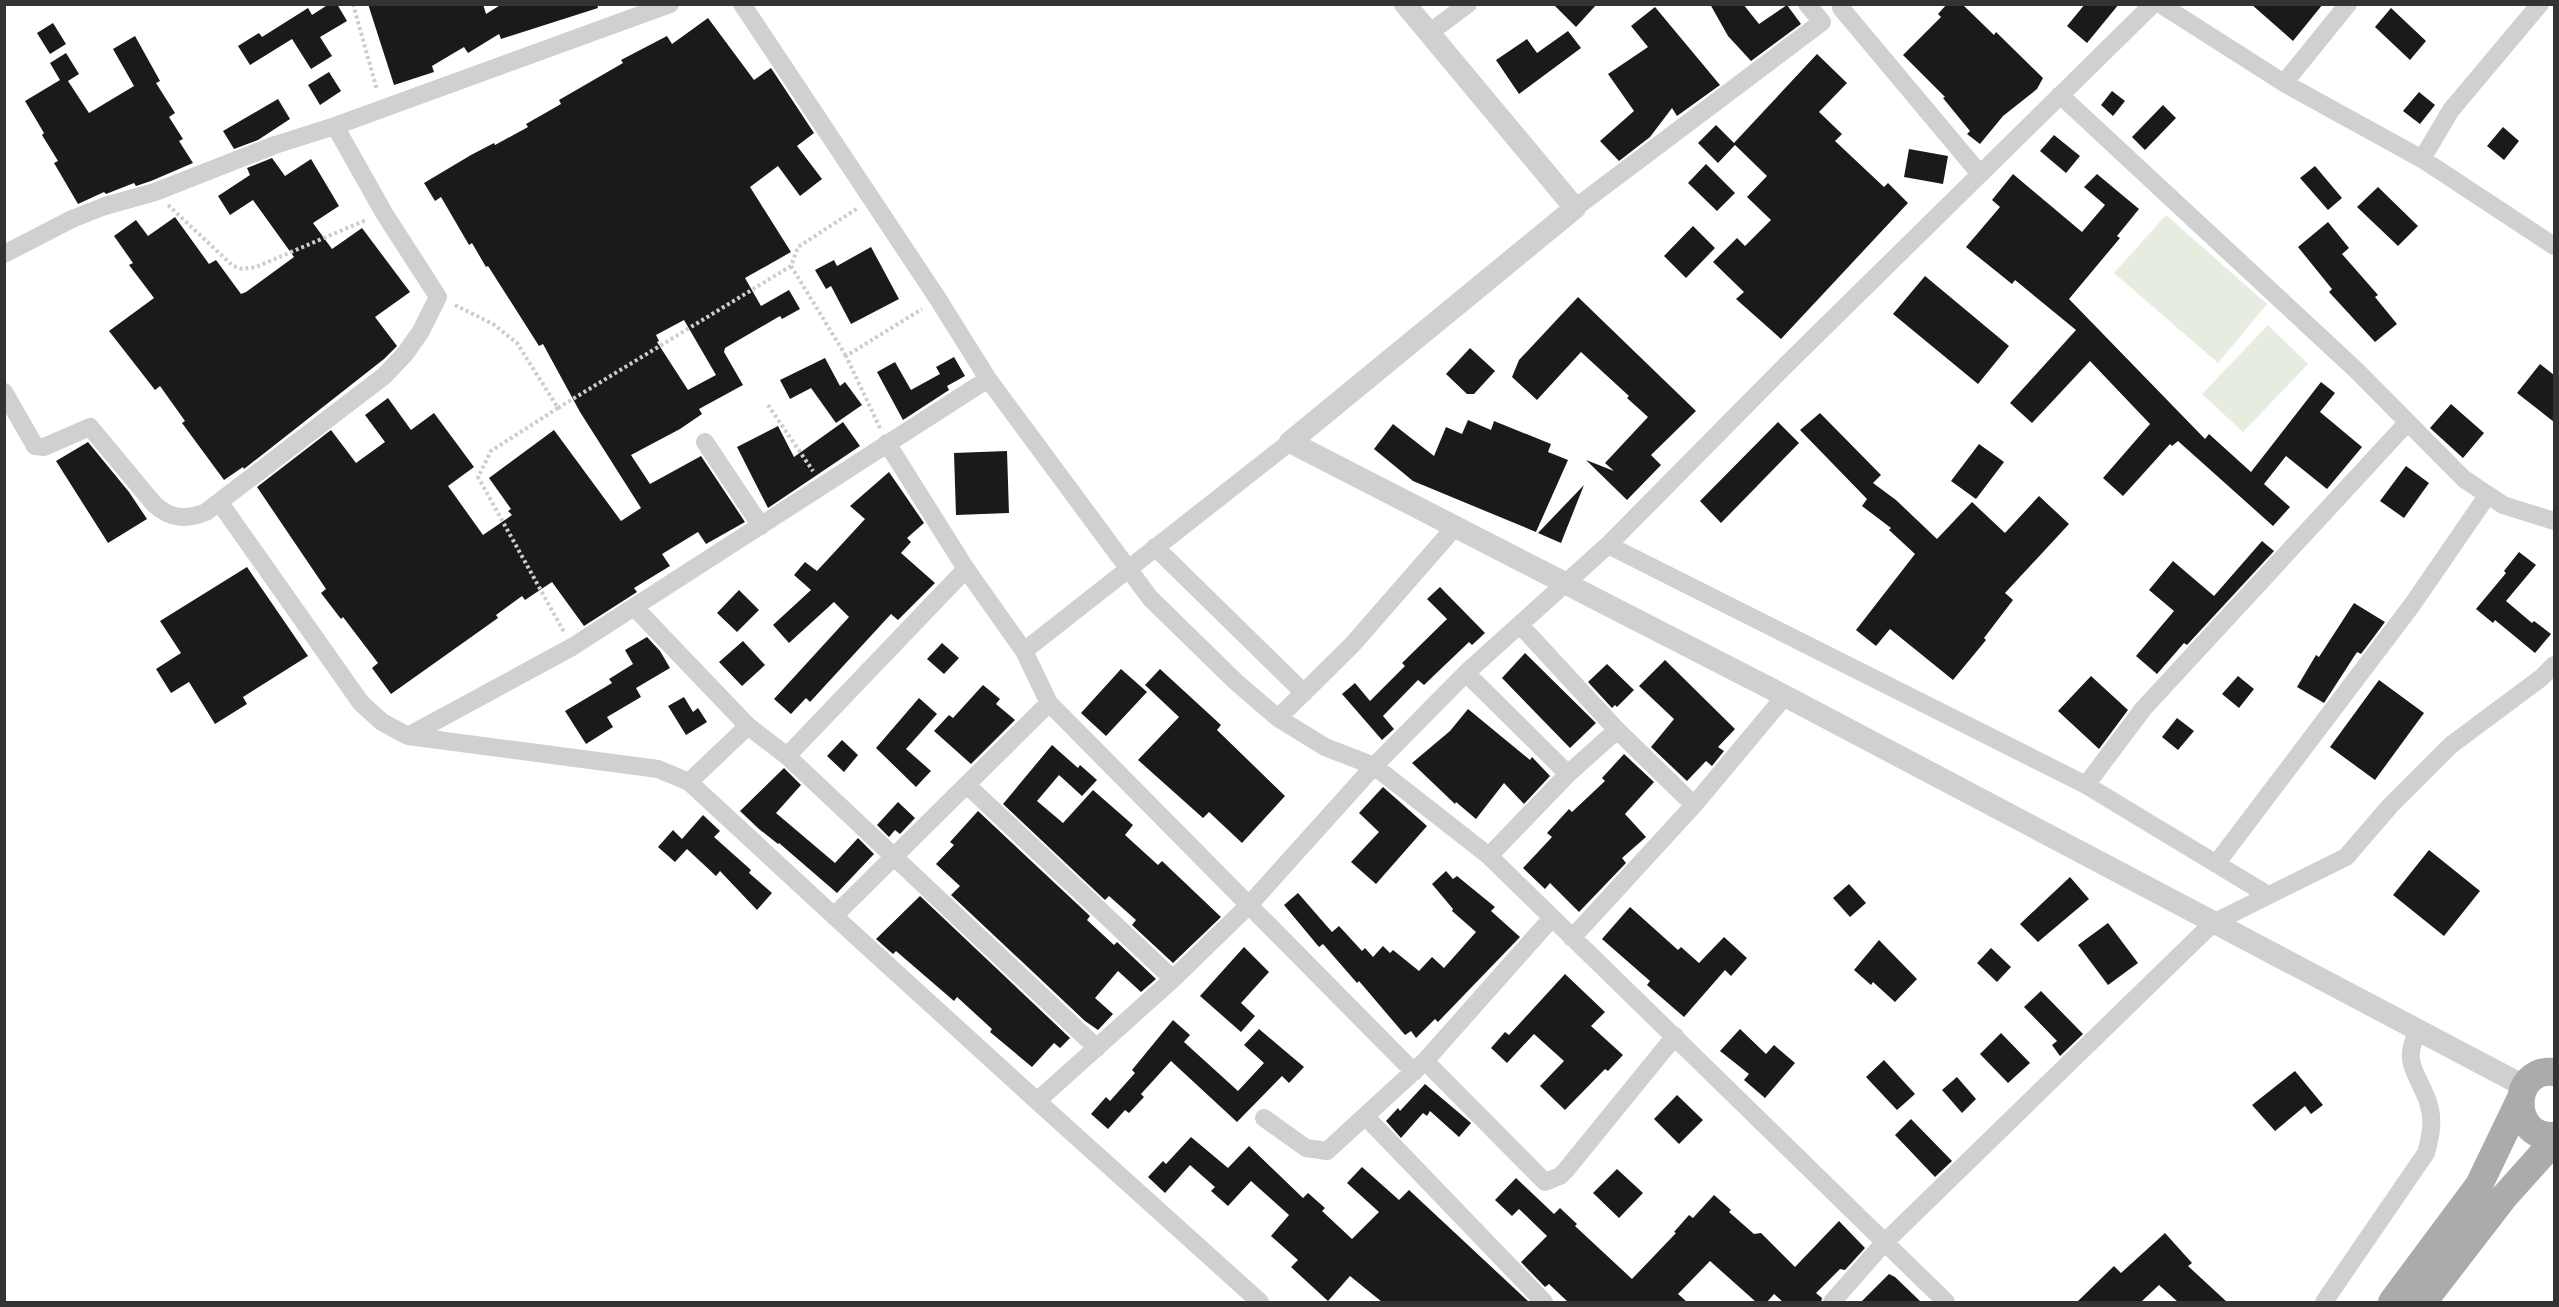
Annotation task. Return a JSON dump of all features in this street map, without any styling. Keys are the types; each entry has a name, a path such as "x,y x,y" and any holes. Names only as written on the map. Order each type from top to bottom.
{"main road":[{"path":"2392,1302 2479,1185 2531,1079 2553,1069"},
{"path":"2522,1094 2524,1121 2540,1134 2554,1136"},
{"path":"2423,1302 2504,1197 2554,1141"}],"street":[{"path":"4,254 72,219 155,192 275,145 335,126 670,4"},
{"path":"742,4 938,299 988,379 1126,568 1159,607 1236,682 1278,718 1325,747 1374,766 1489,856 1946,1302"},
{"path":"1405,4 1575,208"},
{"path":"1428,33 1468,4"},
{"path":"1807,4 1822,22"},
{"path":"1037,1101 1173,979 1249,904 1374,766 1466,673 1521,626 1608,545 2153,4"},
{"path":"2160,4 2284,83 2422,159 2554,246"},
{"path":"2284,83 2348,4"},
{"path":"2422,159 2451,110 2540,4"},
{"path":"1024,651 1126,568 1290,442 1575,208 1844,7 1980,174"},
{"path":"2060,95 2356,370 2464,479 2487,496 2523,512 2554,521"},
{"path":"4,392 35,447 44,447 90,427 162,511 171,515 192,518 220,503 384,376 405,354 421,331 438,297 384,213 335,126"},
{"path":"408,736 572,647 761,526 821,484 988,379"},
{"path":"2086,785 2143,709 2407,423"},
{"path":"705,442 761,526"},
{"path":"1290,442 1785,696 2418,1031 2522,1094"},
{"path":"888,443 966,569 1024,651 1049,703 1249,904 1545,1182 1560,1176 1566,1170 1675,1036"},
{"path":"2216,864 2412,605 2487,496"},
{"path":"220,503 361,703 382,722 408,736 658,769 689,782 1260,1302"},
{"path":"1278,718 1352,645 1455,527"},
{"path":"1608,545 2086,785 2268,895"},
{"path":"1155,547 1304,693"},
{"path":"787,756 966,569"},
{"path":"635,608 748,726 787,756 1097,1048"},
{"path":"1521,626 1617,730 1694,805"},
{"path":"1832,1302 1884,1243 2213,923 2346,856 2390,806 2451,745 2541,678 2554,665"},
{"path":"1466,673 1568,774"},
{"path":"1572,938 1694,805 1785,696"},
{"path":"834,916 1049,703"},
{"path":"689,782 748,726"},
{"path":"1489,856 1568,774 1617,730"},
{"path":"967,785 1173,979"},
{"path":"1264,1118 1306,1148 1322,1152 1366,1117 1420,1067 1551,919"},
{"path":"2324,1302 2426,1153 2432,1133 2431,1120 2427,1100 2413,1070 2410,1055 2411,1045 2418,1031"},
{"path":"1366,1117 1544,1302"}],"path":[{"path":"353,4 383,108"},
{"path":"155,192 233,266 242,269 256,267 384,213"},
{"path":"572,647 478,477 491,451 791,266 798,247 871,199"},
{"path":"791,266 846,356 888,443"},
{"path":"438,297 493,324 517,343 558,408"},
{"path":"846,356 938,299"},
{"path":"768,405 821,484"}],"shaded area":[{"path":"2166,215 2267,304 2218,363 2114,273"},
{"path":"2268,325 2308,364 2243,432 2202,394"}],"building":[{"path":"329,4 337,4 347,21 320,37 332,56 311,69 292,39 250,65 238,46 259,33 262,37 308,8 312,15"},
{"path":"368,4 483,4 486,14 502,4 597,4 598,8 501,39 499,34 468,53 464,47 432,66 434,72 394,85"},
{"path":"1553,4 1597,4 1576,27"},
{"path":"1710,4 1743,4 1759,24 1787,5 1801,24 1751,61 1728,36"},
{"path":"1947,4 1962,4 1994,35 1996,32 2043,78 2037,89 2003,116 1980,144 1967,134 1970,131 1943,98 1945,97 1903,55 1941,17 1938,14"},
{"path":"2085,4 2119,4 2087,43 2067,26"},
{"path":"2251,4 2323,4 2293,41"},
{"path":"1655,7 1720,85 1677,116 1672,108 1650,137 1619,161 1600,141 1634,111 1608,74 1648,47 1631,26"},
{"path":"2391,8 2426,41 2410,60 2375,27"},
{"path":"708,18 754,80 771,68 814,133 797,146 822,179 800,196 778,166 750,187 791,252 745,278 761,306 789,290 800,309 782,319 780,316 725,348 724,352 743,385 699,409 702,414 680,429 631,455 650,484 701,456 745,522 706,544 698,532 662,554 670,566 634,588 637,592 584,626 552,582 525,600 522,596 496,615 498,618 391,694 372,668 378,663 343,617 341,619 321,593 326,589 257,487 331,430 356,463 385,442 365,415 388,398 411,430 434,413 474,467 448,486 483,535 512,515 508,511 511,509 489,478 554,430 621,521 641,508 580,412 543,344 539,346 488,266 486,267 472,243 469,245 441,197 435,201 424,183 471,155 528,127 526,124 561,104 559,100 623,63 621,60 667,36 672,44","holes":["684,320 716,375 688,390 657,342 659,341 656,335"]},
{"path":"53,23 66,44 50,54 37,33"},
{"path":"1568,31 1581,48 1519,94 1496,60 1527,39 1537,53"},
{"path":"135,36 160,81 156,83 175,113 169,117 183,139 179,141 193,163 151,181 136,186 134,183 106,194 104,192 78,204 54,163 58,161 25,101 60,80 50,63 66,53 79,74 68,81 89,113 134,86 113,49"},
{"path":"1817,54 1847,83 1819,112 1842,134 1835,141 1884,187 1888,183 1908,203 1781,339 1736,299 1744,292 1713,262 1737,238 1745,246 1771,220 1747,197 1767,176 1735,145 1718,163 1698,143 1716,125 1734,143"},
{"path":"329,72 341,91 320,105 308,85"},
{"path":"2112,91 2125,101 2113,116 2101,105"},
{"path":"2419,92 2435,105 2420,124 2403,111"},
{"path":"278,99 290,119 258,140 234,149 223,131"},
{"path":"2163,105 2176,118 2145,150 2132,137"},
{"path":"2503,127 2519,141 2504,160 2487,146"},
{"path":"2054,135 2080,156 2066,173 2040,151"},
{"path":"1909,149 1948,156 1943,184 1904,177"},
{"path":"272,158 285,176 311,159 339,206 313,223 332,249 362,228 410,292 375,317 397,346 384,359 244,469 243,467 224,480 182,423 185,421 160,386 155,390 109,331 154,298 129,265 133,263 114,236 136,220 148,236 175,217 209,264 216,260 241,294 246,292 294,257 253,200 230,215 218,196 250,175 247,168"},
{"path":"1706,164 1735,193 1717,211 1688,183"},
{"path":"2315,166 2342,198 2328,210 2300,178"},
{"path":"2013,174 2082,232 2105,205 2084,187 2097,174 2139,209 2117,236 2120,238 2069,299 2205,439 2209,434 2251,472 2321,382 2335,393 2320,412 2362,447 2327,489 2286,456 2264,484 2290,507 2273,526 2178,441 2172,446 2170,444 2123,496 2103,478 2150,424 2090,361 2032,423 2010,403 2076,330 2015,280 2012,284 1966,247 2000,207 1992,200"},
{"path":"2378,187 2418,226 2398,246 2357,207"},
{"path":"2328,222 2349,248 2342,254 2378,295 2375,297 2397,324 2375,342 2329,292 2332,289 2298,247"},
{"path":"1693,226 1715,248 1686,278 1664,256"},
{"path":"871,247 899,299 851,324 831,286 826,289 815,270 834,260 837,266"},
{"path":"1925,276 2009,346 1978,384 1893,314"},
{"path":"1578,297 1696,411 1651,455 1661,465 1627,500 1586,460 1614,471 1605,463 1648,417 1627,398 1629,396 1581,352 1537,400 1512,377 1519,360"},
{"path":"1470,348 1495,371 1474,394 1467,394 1446,374"},
{"path":"954,357 965,376 947,386 949,390 903,420 877,372 895,362 911,390 940,374 936,367"},
{"path":"825,358 840,386 845,382 862,405 836,423 811,388 790,399 780,380"},
{"path":"2540,364 2554,375 2554,422 2517,393"},
{"path":"2451,404 2484,433 2463,458 2430,428"},
{"path":"1820,413 1881,475 1873,483 1896,500 1937,539 1972,502 2005,533 2039,496 2069,524 2005,593 2013,600 1984,638 1986,640 1953,680 1890,629 1876,646 1856,630 1915,554 1889,530 1891,528 1862,506 1867,499 1800,430"},
{"path":"1468,420 1491,430 1494,421 1551,444 1548,452 1568,460 1536,532 1413,481 1374,449 1393,424 1434,456 1446,427 1462,434"},
{"path":"843,422 860,446 768,508 737,447 778,426 794,457"},
{"path":"1778,422 1799,443 1721,523 1700,501"},
{"path":"88,442 129,492 147,519 108,543 56,461"},
{"path":"1979,444 2004,462 1976,499 1951,481"},
{"path":"1007,451 1009,513 956,515 954,453"},
{"path":"2406,466 2429,483 2404,518 2380,501"},
{"path":"889,472 924,523 907,538 911,542 901,553 935,583 898,620 891,614 810,702 806,698 791,714 774,699 849,617 834,602 789,643 773,625 811,590 794,575 805,562 817,571 865,519 850,506"},
{"path":"1584,485 1561,543 1538,533"},
{"path":"2262,541 2274,551 2187,645 2184,643 2157,674 2136,656 2174,611 2149,590 2173,561 2214,596"},
{"path":"2519,552 2536,565 2506,601 2532,623 2534,621 2551,634 2535,653 2495,620 2493,623 2476,609 2506,573 2504,571"},
{"path":"247,567 308,656 243,697 247,704 215,724 189,682 171,693 156,669 181,653 160,621"},
{"path":"1440,587 1485,633 1472,645 1469,642 1424,685 1418,680 1383,716 1394,729 1382,740 1342,694 1355,683 1370,701 1405,666 1402,663 1447,619 1427,599"},
{"path":"739,590 759,610 737,632 717,613"},
{"path":"2354,603 2385,622 2361,654 2357,652 2324,703 2297,687 2316,655 2319,657"},
{"path":"647,637 660,651 670,668 636,688 641,697 607,717 613,727 586,744 565,711 612,683 609,679 633,664 625,650"},
{"path":"743,641 765,665 742,686 719,662"},
{"path":"942,643 959,658 944,674 927,659"},
{"path":"1525,653 1596,723 1570,748 1502,678"},
{"path":"1665,660 1735,729 1718,747 1724,751 1712,766 1706,761 1687,781 1651,747 1674,719 1639,686"},
{"path":"1607,664 1634,690 1617,707 1615,705 1612,708 1588,682"},
{"path":"1121,669 1147,692 1106,736 1081,713"},
{"path":"1160,669 1221,725 1217,730 1285,796 1242,843 1209,812 1203,818 1138,760 1179,717 1145,685"},
{"path":"2091,676 2128,710 2099,749 2058,711"},
{"path":"2238,676 2254,689 2239,708 2222,694"},
{"path":"2379,680 2424,713 2375,780 2330,747"},
{"path":"983,685 1000,699 996,704 1015,720 971,764 934,731 949,715 953,718"},
{"path":"684,697 693,712 698,708 707,722 686,735 668,706"},
{"path":"919,698 937,714 906,749 931,771 916,787 876,748"},
{"path":"1468,709 1530,760 1532,757 1550,776 1524,804 1504,783 1476,819 1456,802 1455,804 1412,763 1450,731"},
{"path":"2177,718 2194,731 2178,750 2162,737"},
{"path":"842,740 858,755 844,772 827,756"},
{"path":"1052,745 1078,768 1080,765 1097,780 1082,796 1059,775 1037,801 1063,823 1093,790 1133,825 1125,835 1158,865 1162,861 1221,917 1173,963 1132,925 1136,920 1109,896 1105,900 1003,804"},
{"path":"1624,754 1654,782 1625,814 1646,837 1622,858 1626,863 1579,912 1550,883 1545,889 1523,868 1552,837 1547,833 1569,809 1572,812 1605,781 1602,778"},
{"path":"784,768 801,785 776,813 835,863 858,838 874,854 837,893 740,811"},
{"path":"1383,787 1427,826 1376,884 1351,862 1379,832 1359,813"},
{"path":"898,802 915,818 900,834 895,830 889,837 877,825"},
{"path":"978,811 1090,916 1087,920 1114,945 1117,942 1156,979 1141,992 1118,971 1095,998 1113,1014 1098,1030 1085,1021 951,895 960,886 936,864 954,845 950,842"},
{"path":"703,815 720,831 714,837 751,870 749,873 772,893 757,910 720,871 716,876 687,849 675,862 658,847 673,830 682,839"},
{"path":"2429,850 2480,891 2444,936 2393,895"},
{"path":"1446,871 1453,879 1457,876 1495,907 1491,911 1520,937 1438,1022 1435,1019 1416,1038 1411,1031 1405,1035 1359,981 1357,983 1323,944 1319,947 1284,905 1298,893 1332,932 1339,926 1362,951 1365,948 1373,957 1383,946 1390,953 1393,950 1419,971 1432,957 1444,968 1476,932 1452,911 1453,909 1432,884"},
{"path":"2070,877 2089,899 2038,942 2020,924"},
{"path":"1849,884 1866,903 1850,917 1833,898"},
{"path":"920,896 1070,1038 1060,1048 1054,1043 1032,1067 990,1032 992,1029 957,997 954,1001 896,951 893,954 876,939"},
{"path":"1630,907 1678,950 1681,947 1699,963 1724,937 1747,958 1731,976 1725,970 1684,1017 1647,985 1650,981 1602,939"},
{"path":"2108,923 2138,963 2108,985 2078,945"},
{"path":"1879,940 1917,979 1895,1002 1873,982 1871,985 1854,970"},
{"path":"1244,947 1269,972 1241,1003 1255,1016 1241,1032 1200,996"},
{"path":"1991,948 2011,967 1997,982 1977,963"},
{"path":"1565,974 1605,1012 1591,1026 1623,1055 1608,1071 1605,1069 1565,1110 1540,1086 1564,1061 1534,1034 1507,1063 1491,1048 1505,1032 1509,1035"},
{"path":"2041,991 2083,1034 2060,1056 2052,1045 2057,1041 2024,1007"},
{"path":"1173,1020 1190,1035 1184,1042 1238,1091 1264,1063 1244,1045 1259,1029 1304,1067 1289,1083 1282,1076 1237,1122 1171,1061 1141,1094 1144,1097 1129,1113 1125,1110 1108,1129 1091,1114 1106,1097 1110,1101 1135,1073 1132,1070"},
{"path":"1740,1029 1766,1054 1774,1045 1795,1063 1765,1098 1744,1080 1749,1074 1720,1051"},
{"path":"2001,1033 2030,1063 2008,1083 1980,1054"},
{"path":"1884,1060 1915,1094 1897,1110 1866,1077"},
{"path":"2295,1071 2323,1105 2311,1114 2305,1106 2275,1131 2252,1105"},
{"path":"1957,1077 1976,1099 1962,1113 1942,1090"},
{"path":"1425,1084 1471,1123 1459,1137 1430,1111 1427,1116 1423,1113 1401,1138 1386,1121 1398,1108 1400,1111"},
{"path":"1677,1095 1703,1120 1679,1144 1654,1119"},
{"path":"1911,1119 1952,1161 1935,1177 1895,1135"},
{"path":"1191,1137 1228,1168 1249,1146 1303,1198 1308,1193 1325,1208 1322,1211 1352,1239 1379,1212 1347,1183 1362,1167 1399,1200 1409,1190 1529,1302 1382,1302 1350,1276 1328,1301 1291,1267 1298,1260 1271,1236 1289,1215 1251,1181 1228,1206 1211,1191 1215,1187 1190,1165 1165,1193 1148,1177 1163,1161 1166,1164"},
{"path":"1617,1169 1643,1193 1619,1218 1593,1193"},
{"path":"1516,1178 1554,1214 1560,1208 1577,1224 1575,1226 1632,1279 1676,1233 1674,1232 1689,1215 1693,1218 1714,1195 1754,1234 1761,1233 1795,1267 1839,1221 1865,1248 1845,1270 1840,1269 1816,1293 1822,1298 1821,1302 1783,1302 1774,1294 1767,1302 1756,1302 1710,1261 1678,1294 1687,1302 1568,1302 1549,1284 1545,1287 1521,1262 1547,1236 1519,1209 1512,1216 1495,1200"},
{"path":"2165,1233 2192,1263 2188,1266 2227,1302 2178,1302 2159,1285 2141,1302 2077,1302 2114,1266 2121,1273"},
{"path":"1889,1274 1895,1277 1921,1302 1861,1302"}]}
